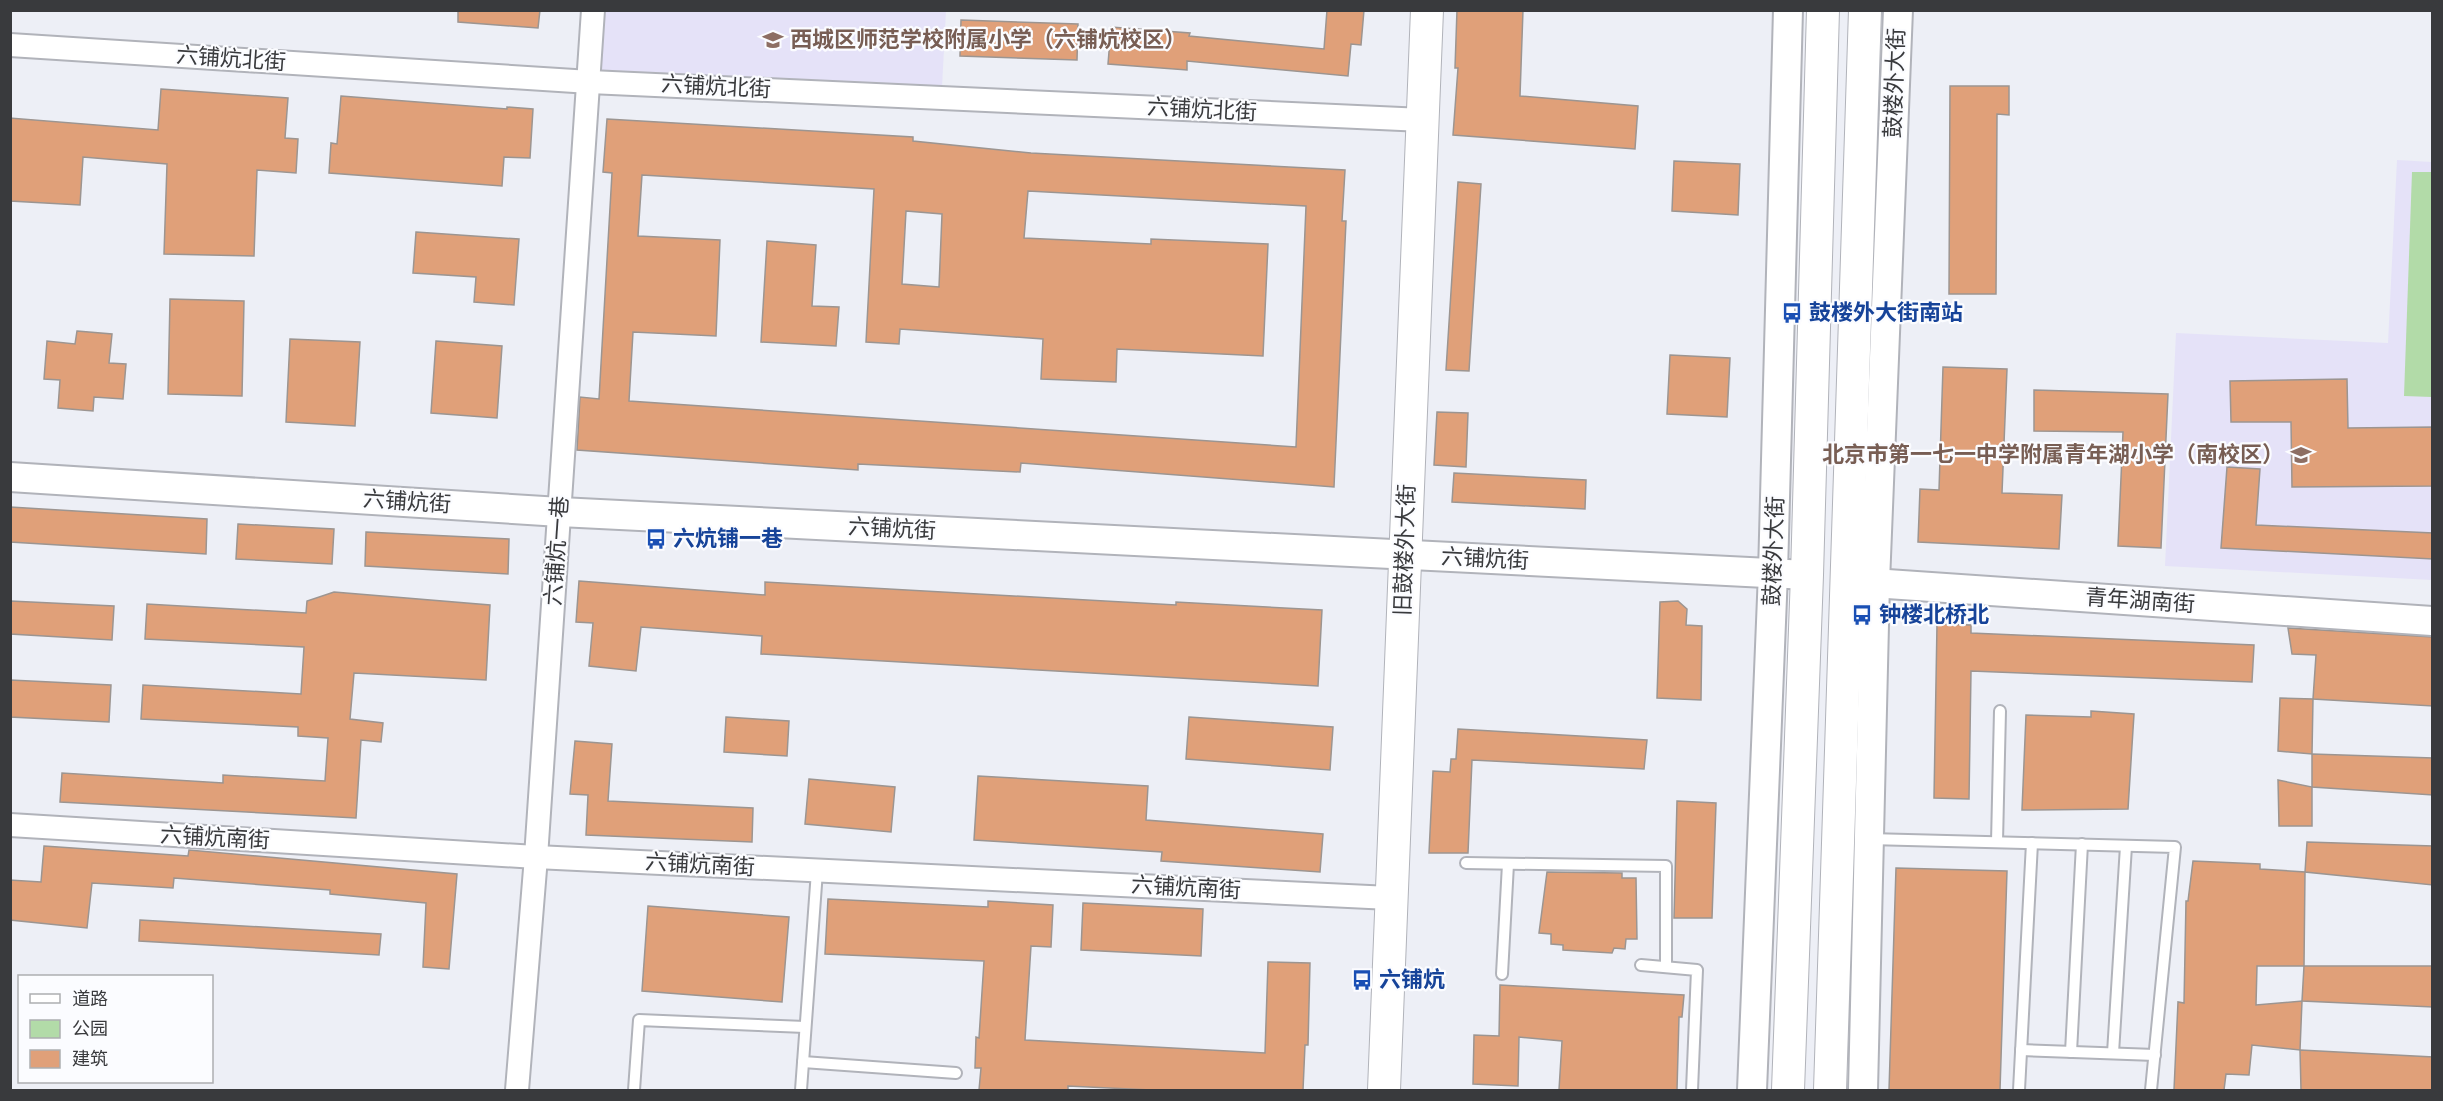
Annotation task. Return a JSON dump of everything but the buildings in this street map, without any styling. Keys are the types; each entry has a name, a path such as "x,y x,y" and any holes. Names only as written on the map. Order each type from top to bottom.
{"main road":[{"name":"旧鼓楼外大街","path":"1384,1090 1427,10"},
{"name":"鼓楼外大街","path":"1788,1090 1807,575 1823,10"},
{"name":"鼓楼外大街","path":"1830,1090 1861,582 1865,10"}],"street":[{"name":"六铺炕一巷","path":"517,1090 536,857 590,82 593,10"},
{"name":"鼓楼外大街","path":"1752,1090 1773,573 1788,10"},
{"name":"鼓楼外大街","path":"1863,1090 1869,839 1861,582 1898,10"},
{"name":"六铺炕北街","path":"10,45 590,82 1423,120"},
{"name":"六铺炕街","path":"10,477 560,512 1807,575"},
{"name":"青年湖南街","path":"1861,582 2433,621"},
{"name":"六铺炕南街","path":"10,825 536,857 1390,898"}],"lane":[{"path":"1997,842 2000,711"},
{"path":"1869,839 2175,847 2151,1090"},
{"path":"2019,1090 2032,843"},
{"path":"2071,1052 2082,844"},
{"path":"2113,1053 2126,846"},
{"path":"1466,863 1666,866 1666,967"},
{"path":"1502,974 1508,864"},
{"path":"801,1090 817,871"},
{"path":"1641,965 1697,970 1692,1090"},
{"path":"634,1090 639,1020 805,1027"},
{"path":"2021,1050 2155,1055"},
{"path":"803,1062 956,1072"}],"shaded area":[{"name":"西城区师范学校附属小学（六铺炕校区）","path":"604,11 946,11 942,87 601,70"},
{"name":"北京市第一七一中学附属青年湖小学（南校区）","path":"2397,160 2432,162 2432,580 2165,566 2176,333 2388,343"}],"green space":[{"path":"2412,172 2432,172 2432,397 2404,396"}],"place":[{"name":"西城区师范学校附属小学（六铺炕校区）","path":"773,40"},
{"name":"鼓楼外大街南站","path":"1792,313"},
{"name":"北京市第一七一中学附属青年湖小学（南校区）","path":"2301,455"},
{"name":"六炕铺一巷","path":"656,539"},
{"name":"钟楼北桥北","path":"1862,615"},
{"name":"六铺炕","path":"1362,980"}]}
